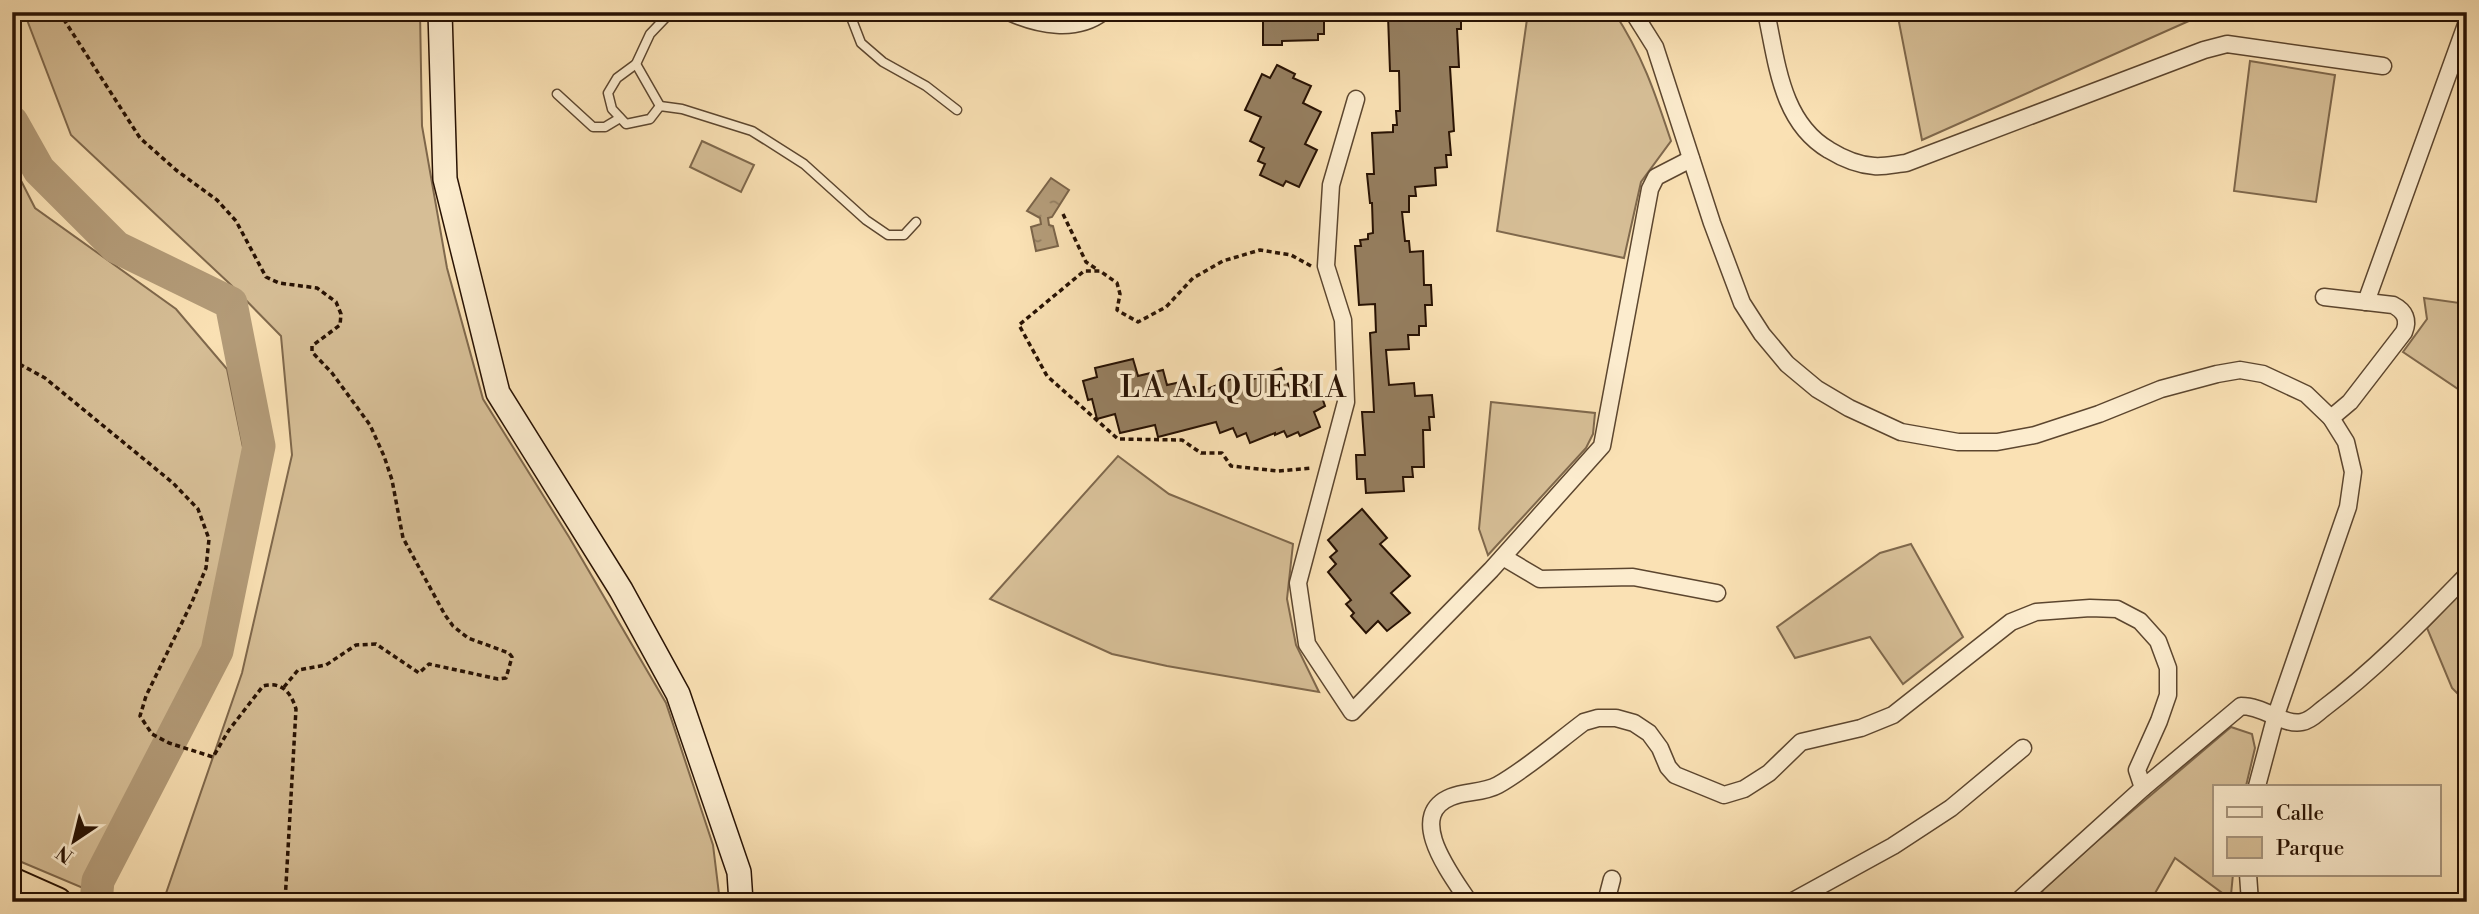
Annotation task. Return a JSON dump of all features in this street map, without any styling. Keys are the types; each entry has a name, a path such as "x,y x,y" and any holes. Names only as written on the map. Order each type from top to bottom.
{"highway":[{"path":"12,882 57,902"}],"main road":[{"path":"440,12 445,179 498,393 621,590 678,694 739,872 741,902"}],"street":[{"path":"1009,12 1029,21 1059,26 1095,19 1103,12"},
{"path":"1633,12 1655,47 1742,303 1762,334 1787,364 1817,389 1849,408 1901,432 1958,442 1997,442 2035,435 2099,414 2161,389 2240,370 2263,374 2306,394 2331,418 2346,442 2353,472 2348,507 2276,715 2257,785"},
{"path":"1766,12 1782,89 1795,118 1816,142 1844,159 1874,166 1906,163 2204,50 2227,44 2383,66"},
{"path":"2366,302 2467,22"},
{"path":"1356,99 1331,185 1326,266 1343,320 1346,402 1298,583 1307,644 1352,712 1503,557 1602,446 1650,189 1656,177 1691,159"},
{"path":"2324,297 2399,308 2406,316 2406,327 2350,402 2331,418"},
{"path":"1503,557 1539,579 1633,577 1717,593"},
{"path":"2017,902 2143,788 2241,706 2255,706 2294,723 2314,718 2346,692 2467,575"},
{"path":"1469,902 1435,846 1431,835 1434,813 1450,797 1495,787 1584,722 1598,718 1616,718 1634,723 1649,733 1675,775 1724,795 1744,789 1769,773 1801,742 1861,728 1893,715 2011,622 2036,612 2117,609 2140,621 2158,642 2168,667 2168,695 2137,770 2143,788"},
{"path":"1791,902 1893,846 1940,816 2023,748"},
{"path":"2248,876 2250,902"},
{"path":"1606,902 1612,879"}],"lane":[{"path":"660,106 650,119 626,124 612,109 608,93 617,78 636,64 650,34 671,12"},
{"path":"849,12 861,43 883,62 926,86 957,110"},
{"path":"636,64 660,106"},
{"path":"556,94 593,127 604,127 620,118"},
{"path":"660,106 682,109 752,131 804,164 888,235 904,234 916,222"}],"path":[{"path":"59,12 140,138 176,170 217,200 236,221 266,277 279,283 317,288 336,302 341,314 340,324 332,333 317,341 312,346 312,352 332,373 370,425 384,456 403,538 453,626 468,638 509,653 512,657 506,678 498,679 429,664 419,673 376,644 356,645 326,665 298,670 284,687"},
{"path":"1063,214 1086,262 1117,283 1120,294 1117,310 1138,322 1166,307 1193,278 1223,261 1247,253 1260,250 1292,255 1315,268 1326,266"},
{"path":"1100,271 1084,271 1019,325 1047,376 1118,439 1182,440 1201,453 1222,453 1231,466 1278,471 1320,468"},
{"path":"12,360 45,378 173,484 198,509 209,539 206,568 146,696 140,716 152,734 177,746 213,757 229,730 263,686 272,684 284,687 293,697 296,709 285,902"}],"green space":[{"path":"24,12 420,12 422,126 447,268 483,399 569,537 666,703 713,845 720,902 163,902 242,673 292,455 281,336 230,284 71,135"},
{"path":"1528,12 1614,12 1641,59 1654,91 1671,141 1641,182 1624,258 1497,231"},
{"path":"1897,12 2209,12 1922,140"},
{"path":"2250,61 2335,75 2316,202 2234,191"},
{"path":"702,141 754,165 741,192 690,167"},
{"path":"12,163 35,208 176,309 227,369 245,457 207,640 167,726 83,888 12,858"},
{"path":"2424,298 2467,304 2467,395 2403,352 2427,319"},
{"path":"1491,402 1595,413 1593,434 1586,448 1488,555 1479,529"},
{"path":"1118,456 1169,494 1293,544 1287,599 1296,645 1319,692 1112,654 990,599"},
{"path":"1911,544 1963,637 1903,684 1870,637 1795,658 1777,627 1880,553"},
{"path":"2467,586 2467,703 2452,688 2427,628"},
{"path":"2231,727 2252,734 2255,748 2246,785 2213,785 2213,876 2233,876 2229,898 2175,858 2150,902 2035,902 2044,889"}],"water":[{"path":"1051,178 1069,190 1052,217 1048,218 1058,246 1036,251 1031,227 1041,224 1040,218 1027,211"}],"building":[{"path":"1263,12 1324,12 1324,34 1318,34 1318,40 1282,41 1282,45 1263,45"},
{"path":"1407,12 1461,12 1461,29 1457,29 1459,67 1450,67 1454,131 1449,132 1451,155 1446,155 1447,167 1435,168 1436,185 1415,187 1416,196 1409,196 1409,212 1402,212 1405,241 1409,241 1410,252 1423,251 1424,285 1431,285 1432,305 1425,305 1426,326 1419,326 1419,335 1408,335 1409,349 1386,350 1389,385 1414,383 1415,396 1432,395 1434,417 1429,417 1430,430 1423,430 1424,467 1412,467 1413,477 1403,477 1404,491 1366,493 1365,479 1357,479 1356,455 1365,455 1362,412 1374,412 1370,333 1376,332 1375,304 1359,305 1355,246 1361,246 1360,240 1368,239 1368,234 1373,233 1367,174 1374,174 1372,133 1393,132 1393,125 1397,125 1396,111 1400,111 1399,71 1390,71 1388,16 1407,15"},
{"path":"1277,65 1295,74 1293,78 1311,86 1303,103 1321,112 1305,144 1317,150 1299,187 1286,181 1283,186 1260,175 1265,164 1258,161 1264,148 1250,141 1261,117 1245,110 1262,74 1270,78"},
{"path":"1133,359 1138,376 1163,370 1167,385 1181,382 1183,389 1194,387 1196,394 1238,376 1241,384 1281,368 1291,391 1316,380 1325,406 1314,412 1320,427 1300,436 1298,432 1287,437 1284,431 1250,443 1246,433 1237,437 1233,428 1220,433 1216,422 1158,437 1155,425 1120,433 1115,414 1097,419 1092,399 1088,400 1083,381 1097,377 1095,368"},
{"path":"1362,509 1387,538 1380,544 1410,576 1391,593 1410,613 1387,631 1378,621 1366,633 1351,616 1354,613 1346,604 1351,600 1328,572 1336,564 1330,557 1337,551 1328,540"}],"waterway":[{"path":"12,122 39,170 116,247 231,303 259,446 217,651 98,881 96,902"}],"district":[{"name":"LA ALQUERIA","path":"1234,387"}]}
